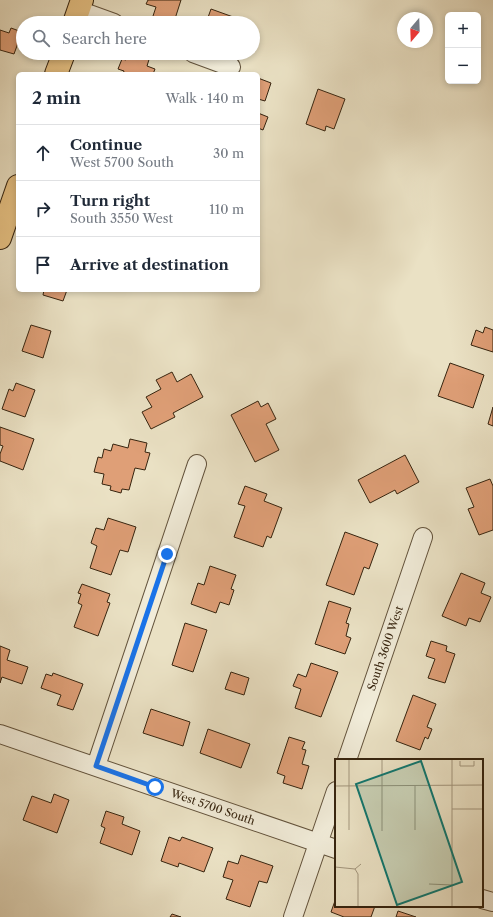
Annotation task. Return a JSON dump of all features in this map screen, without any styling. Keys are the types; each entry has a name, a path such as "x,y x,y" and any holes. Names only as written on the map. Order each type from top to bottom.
{"main road":[{"path":"57,72 61,60"},
{"path":"0,238 16,192"}],"street":[{"path":"78,11 93,16"},
{"path":"212,60 231,67"},
{"path":"96,766 197,464"},
{"name":"South 3600 West","path":"347,759 423,537"},
{"name":"West 5700 South","path":"0,734 335,849"},
{"path":"293,917 335,794"},
{"path":"483,898 493,902"}],"building":[{"path":"148,0 181,0 176,16 153,16 156,7 146,4"},
{"path":"211,9 230,16 208,16"},
{"path":"11,28 16,30 16,48 14,54 0,50 0,30 9,33"},
{"path":"122,60 149,60 147,66 155,69 154,72 124,72 118,69"},
{"path":"260,79 271,83 265,101 260,100"},
{"path":"318,89 345,99 334,129 326,126 325,131 306,124"},
{"path":"260,114 268,117 263,130 260,129"},
{"path":"44,292 66,292 63,301 43,295"},
{"path":"31,325 51,331 43,358 22,351"},
{"path":"485,327 493,330 493,352 471,345 476,330 483,333"},
{"path":"450,363 484,375 473,408 438,396"},
{"path":"172,372 177,382 191,374 203,397 173,413 175,417 151,429 142,412 152,407 146,397 161,389 156,380"},
{"path":"16,383 35,390 25,417 2,409 9,389 13,391"},
{"path":"258,401 261,407 268,403 276,419 266,424 279,450 255,462 231,415"},
{"path":"493,407 493,426 488,424"},
{"path":"0,427 34,439 23,470 0,461 0,454 3,446 0,445"},
{"path":"130,439 147,443 145,452 150,453 145,470 135,468 129,490 122,489 121,493 110,490 111,486 102,484 104,474 94,472 98,457 102,458 104,449 111,451 113,444 128,448"},
{"path":"405,455 419,482 397,494 395,490 370,503 358,480"},
{"path":"490,479 493,486 493,530 479,535 468,509 474,507 466,488"},
{"path":"245,486 267,494 264,501 282,508 271,538 267,536 263,547 234,537 245,506 238,504"},
{"path":"108,518 136,527 128,552 120,550 111,575 90,568 97,546 91,543 96,528 104,530"},
{"path":"345,532 378,544 369,569 364,567 354,595 326,585"},
{"path":"210,566 236,575 231,589 234,590 229,605 220,602 216,613 191,604 198,583 204,585"},
{"path":"461,573 485,583 481,593 491,597 480,622 469,618 466,626 442,616"},
{"path":"82,584 110,594 107,602 110,603 98,636 74,627 82,605 78,603 81,594 78,593"},
{"path":"329,601 351,608 346,623 349,624 346,636 351,638 345,654 315,644"},
{"path":"185,623 207,630 193,672 172,665"},
{"path":"431,641 447,646 446,651 455,654 445,683 428,678 435,659 426,656"},
{"path":"0,646 10,650 7,660 28,667 22,684 2,677 0,683"},
{"path":"311,663 338,672 321,717 295,708 301,689 293,686 298,674 306,677"},
{"path":"231,672 249,678 244,695 225,689"},
{"path":"53,673 83,684 73,710 57,705 61,695 41,688 46,674 52,676"},
{"path":"413,695 436,704 427,727 432,729 428,739 425,737 420,750 396,741"},
{"path":"151,709 190,722 183,746 143,733"},
{"path":"208,729 250,744 241,768 200,753"},
{"path":"289,737 305,742 302,749 306,750 302,764 309,766 302,789 283,783 285,776 277,773"},
{"path":"54,794 69,800 57,833 23,820 32,796 51,803"},
{"path":"106,811 124,817 122,824 140,831 132,855 100,843 105,828 101,826"},
{"path":"169,837 180,841 182,837 213,848 204,872 179,863 178,867 161,861"},
{"path":"241,855 273,866 267,883 259,881 250,907 226,899 233,880 223,877 228,861 238,864"},
{"path":"335,901 335,907 375,907 371,917 344,917 331,912"},
{"path":"398,911 416,917 396,917"},
{"path":"172,914 181,917 170,917"}],"route":[{"path":"155,787 96,766 167,554"}]}
